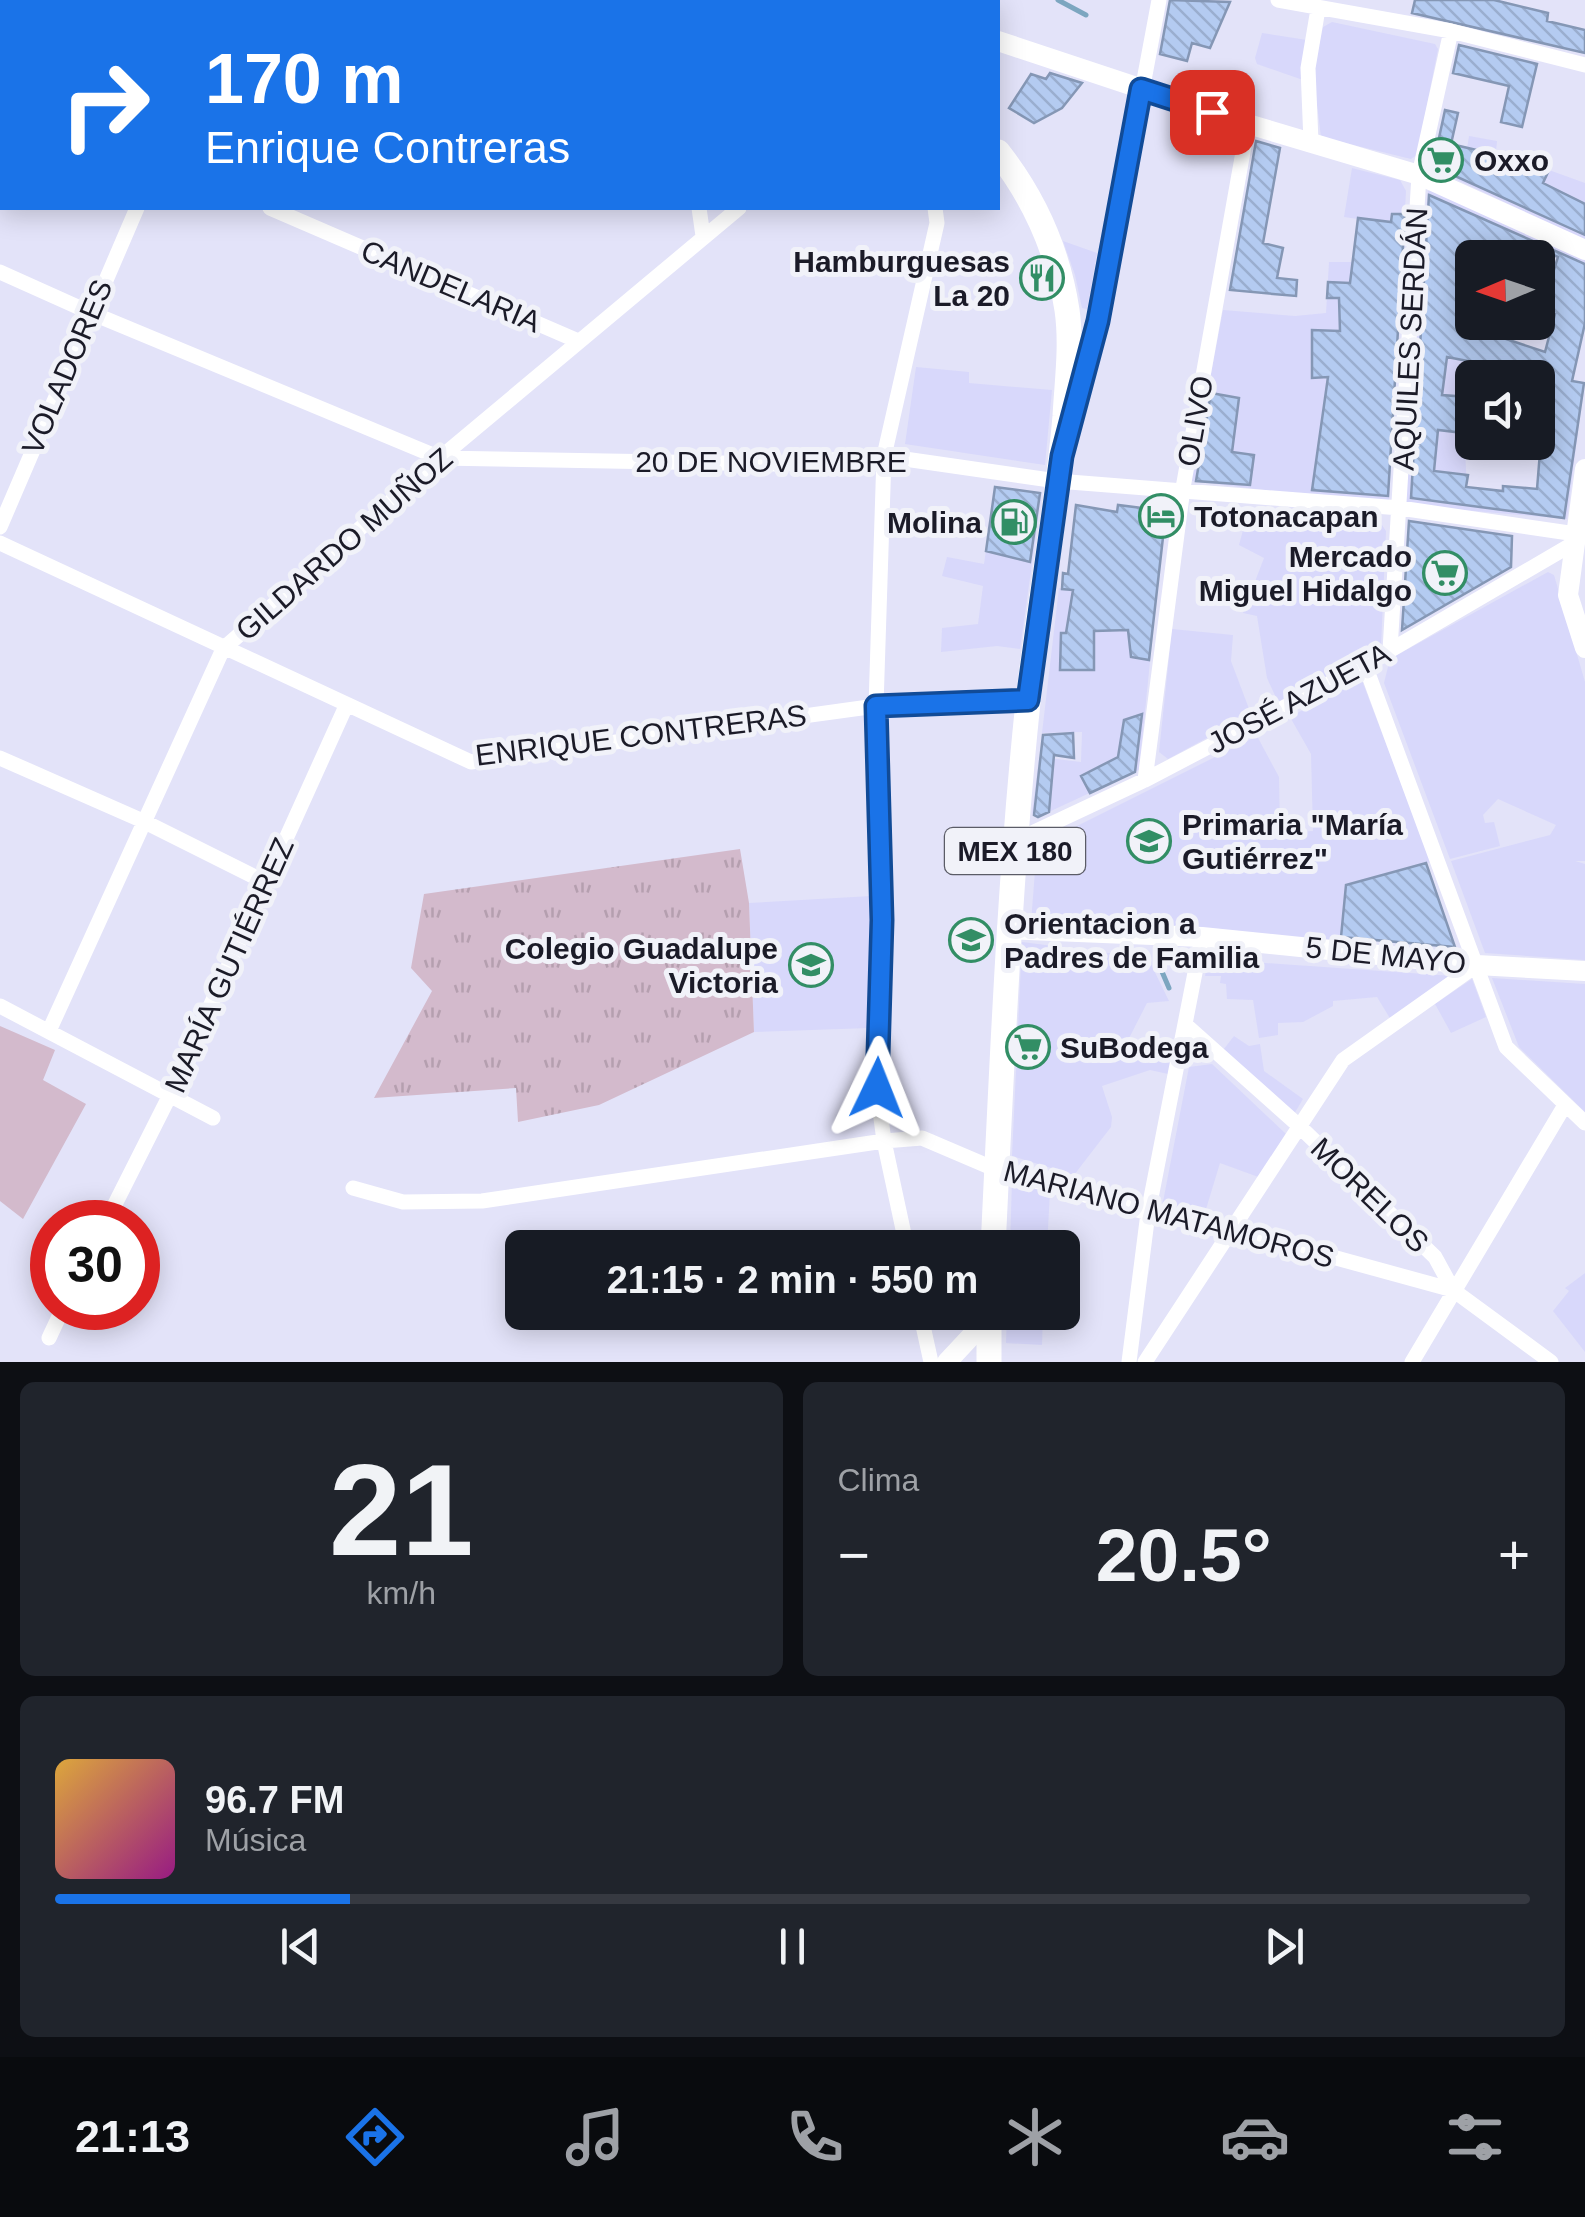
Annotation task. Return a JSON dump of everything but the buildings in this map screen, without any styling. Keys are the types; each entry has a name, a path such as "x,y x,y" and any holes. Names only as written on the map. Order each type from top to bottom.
{"main road":[{"name":"MEX 180","path":"994,1230 1007,929 1028,700 1070,352 1067,310 1057,264 1039,215 1000,155"},
{"path":"989,1330 989,1362"}],"street":[{"path":"1059,468 1098,321 1159,0"},
{"path":"1278,0 1451,31 1585,65"},
{"path":"1311,142 1308,68 1318,9"},
{"name":"AQUILES SERDÁN","path":"1390,650 1419,175 1451,31"},
{"path":"1000,42 1248,124 1419,175 1585,250"},
{"name":"OLIVO","path":"1145,780 1183,488 1248,124"},
{"name":"VOLADORES","path":"0,527 135,210"},
{"name":"CANDELARIA","path":"275,210 578,341"},
{"path":"699,210 703,236"},
{"name":"GILDARDO MUÑOZ","path":"49,1030 224,650 440,458 736,210"},
{"path":"903,1230 877,1088 882,920 876,706 884,456 937,223 935,210"},
{"name":"20 DE NOVIEMBRE","path":"0,272 440,458 778,464 884,456 1059,468 1183,488 1400,508 1576,538"},
{"path":"1585,469 1568,595 1585,648"},
{"name":"JOSÉ AZUETA","path":"1016,842 1145,780 1365,664 1576,538"},
{"name":"ENRIQUE CONTRERAS","path":"0,543 471,762 876,706 1028,700"},
{"path":"1365,664 1506,1047 1585,1122"},
{"name":"MARÍA GUTIÉRREZ","path":"117,1200 170,1095 346,706"},
{"path":"0,758 143,821 267,882"},
{"name":"5 DE MAYO","path":"1007,929 1202,937 1477,965 1585,971"},
{"path":"1129,1362 1148,1213 1202,937"},
{"path":"1145,1362 1343,1060 1477,965"},
{"path":"0,1006 214,1118"},
{"name":"MORELOS","path":"1187,1026 1298,1125 1435,1257 1453,1290 1551,1362"},
{"path":"1412,1362 1566,1105"},
{"name":"MARIANO MATAMOROS","path":"353,1188 404,1202 482,1201 922,1138 997,1170 1148,1213 1234,1230 1453,1290"},
{"path":"49,1338 53,1330"},
{"path":"924,1330 931,1362"},
{"path":"946,1362 975,1330"}],"shaded area":[{"path":"1332,22 1435,44 1438,49 1417,155 1411,159 1321,137 1313,72 1323,27"},
{"path":"1262,33 1307,40 1303,80 1257,64"},
{"path":"1469,136 1497,141 1496,151 1585,183 1585,240 1434,169 1431,163 1435,141 1467,148"},
{"path":"1352,168 1400,180 1406,191 1389,500 1386,505 1191,481 1223,310 1295,316 1326,313 1329,262 1352,262 1358,219 1344,217"},
{"path":"1436,186 1553,240 1455,240 1453,358 1463,360 1455,360 1455,460 1466,460 1467,487 1536,489 1541,460 1555,460 1555,360 1544,360 1549,340 1555,340 1555,241 1585,255 1585,323 1572,380 1584,383 1567,519 1406,505 1410,374 1428,191"},
{"path":"1063,241 1097,253 1087,309 1082,308"},
{"path":"916,367 969,372 969,383 1052,390 1045,465 905,444"},
{"path":"995,487 1042,493 1020,649 997,646 941,652 942,628 978,624 983,586 942,576 947,557 984,564"},
{"path":"1118,505 1165,514 1139,770 1038,817 1032,813 1039,757 1081,762 1082,732 1042,733 1059,588 1122,596 1116,554"},
{"path":"1247,516 1382,525 1386,531 1381,646 1278,702 1267,678 1257,616 1243,613 1264,558 1239,545"},
{"path":"1548,572 1554,575 1585,682 1585,861 1575,861 1585,864 1585,960 1485,953 1451,861 1550,835 1556,825 1498,799 1483,815 1485,823 1494,822 1500,846 1450,859 1384,683 1390,659"},
{"path":"1172,629 1233,635 1231,661 1251,714 1168,759 1159,752"},
{"path":"1361,678 1431,862 1346,885 1341,940 1031,922 1037,846 1257,736 1279,777 1280,833 1313,831 1311,754 1290,717"},
{"name":"Colegio Guadalupe Victoria","path":"871,896 869,1028 754,1032 749,903"},
{"path":"1022,942 1148,958 1169,1001 1147,1003 1124,1048 1172,1057 1168,1074 1150,1070 1102,1086 1112,1117 1111,1127 1074,1175 1012,1156"},
{"path":"1208,959 1453,976 1391,1020 1377,997 1333,1001 1333,1006 1303,1022 1278,1023 1278,1035 1259,1038 1253,1000 1227,999 1221,976 1205,976"},
{"path":"1492,978 1585,984 1585,1112 1519,1047"},
{"path":"1472,979 1486,1017 1451,1033 1435,1004"},
{"path":"1234,1036 1249,1046 1260,1044 1264,1071 1303,1099 1291,1119 1220,1054"},
{"path":"1212,1064 1286,1134 1261,1178 1220,1163 1203,1219 1162,1207 1189,1067"},
{"path":"1012,1179 1050,1191 1048,1230 1011,1230"},
{"path":"1585,1273 1585,1352 1553,1311 1569,1291 1565,1288"},
{"path":"1006,1330 1042,1330 1042,1345 1006,1343"}],"green space":[{"path":"740,849 749,903 754,1032 599,1105 518,1122 516,1088 374,1098 432,991 411,968 424,894"},
{"path":"0,1026 55,1050 43,1080 86,1104 23,1219 0,1201"}],"waterway":[{"path":"1058,0 1086,15"},
{"path":"1160,967 1169,988"}],"place":[{"name":"Oxxo","path":"1441,160"},
{"name":"Hamburguesas La 20","path":"1042,278"},
{"name":"Totonacapan","path":"1161,516"},
{"name":"Molina","path":"1014,522"},
{"name":"Mercado Miguel Hidalgo","path":"1445,573"},
{"name":"Primaria \"María Gutiérrez\"","path":"1149,841"},
{"name":"Orientacion a Padres de Familia","path":"971,940"},
{"name":"Colegio Guadalupe Victoria","path":"811,965"},
{"name":"SuBodega","path":"1028,1047"}],"route":[{"path":"877,1088 882,920 876,706 1028,700 1057,481 1098,321 1141,89 1212,112"}]}
